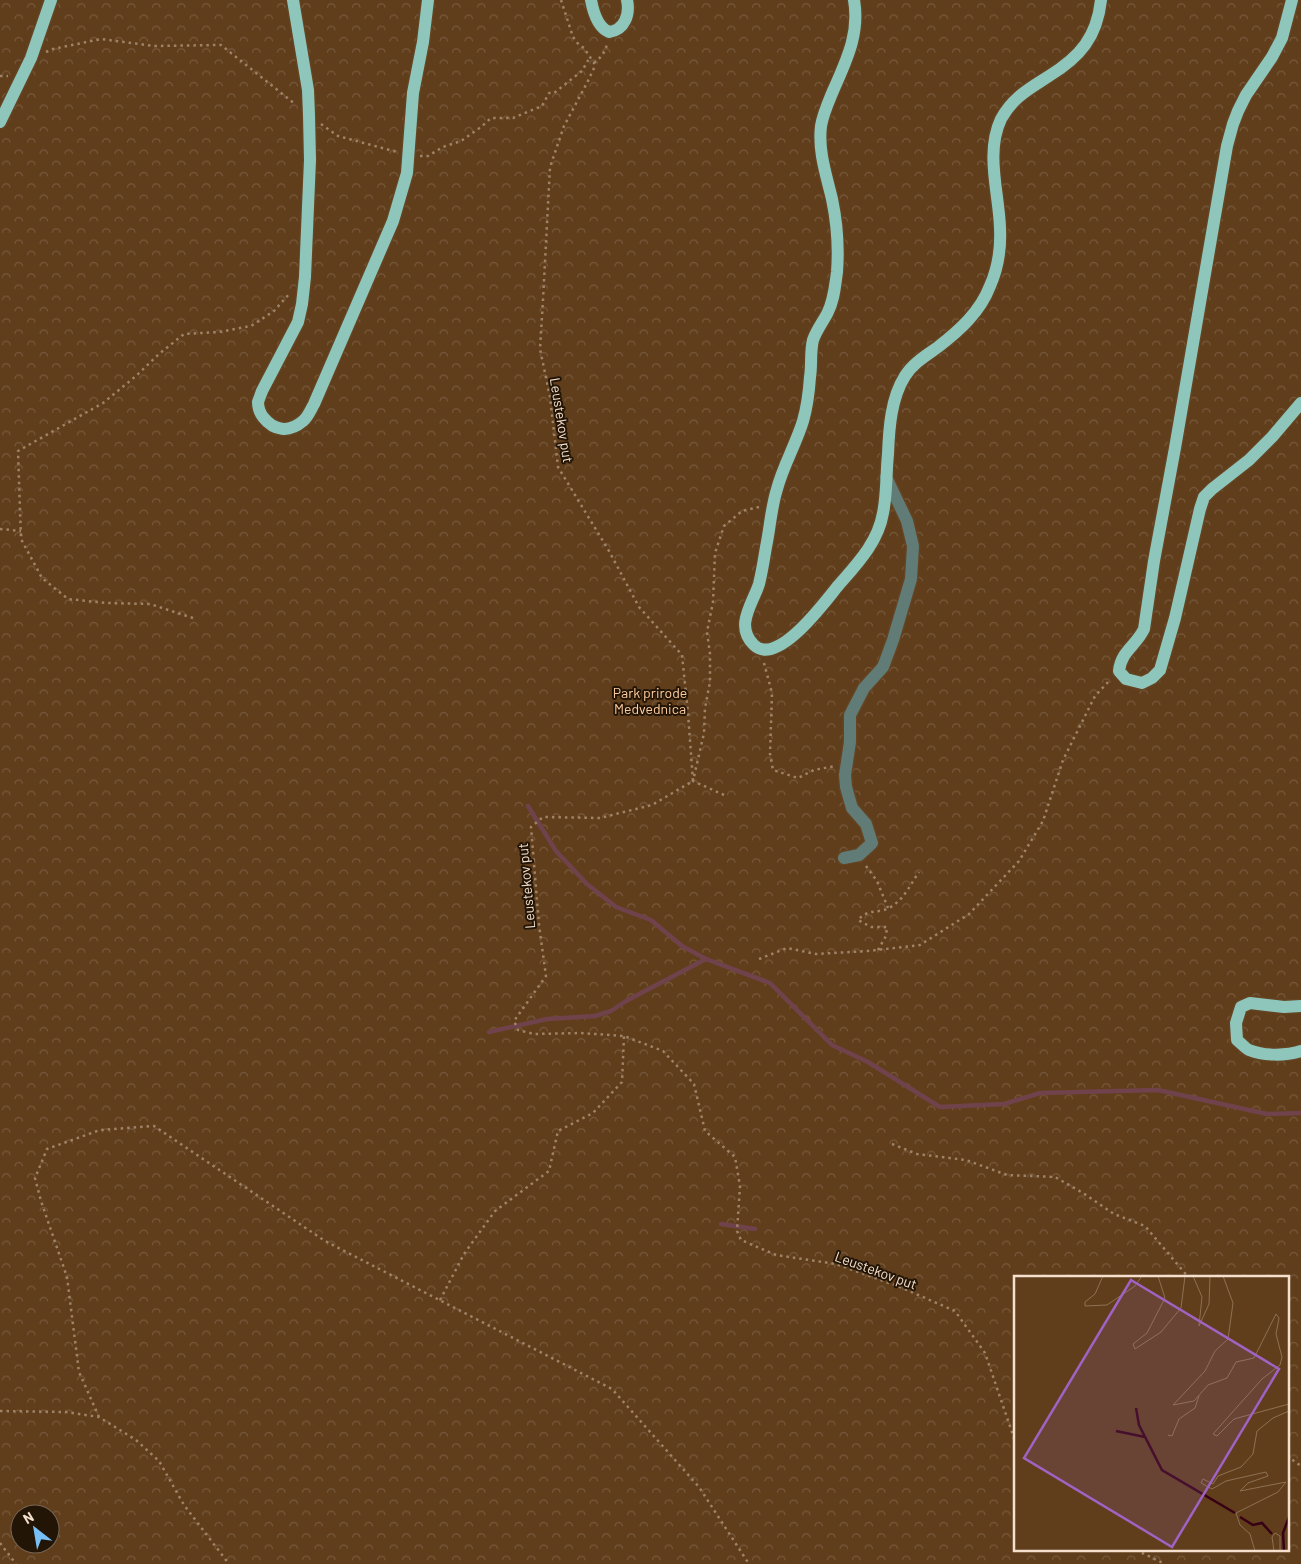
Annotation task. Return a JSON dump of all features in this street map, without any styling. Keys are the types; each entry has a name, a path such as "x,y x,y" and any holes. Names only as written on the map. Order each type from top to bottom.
{"main road":[{"path":"0,122 31,58 51,0"},
{"path":"293,0 308,90 310,160 302,304 298,322 262,391 258,403 260,414 271,426 278,428 293,427 304,420 314,404 393,220 407,173 413,93 423,42 428,0"},
{"path":"591,0 594,12 601,26 609,32 620,28 625,23 628,15 627,0"},
{"path":"854,0 856,24 852,48 827,105 820,130 822,160 836,220 839,248 833,298 813,341 811,376 802,424 775,493 759,586 746,614 746,633 756,647 765,650 775,649 796,634 864,556 877,533 883,514 890,421 904,377 916,363 956,333 970,319 982,303 991,285 998,260 1000,228 994,153 1000,121 1010,105 1023,91 1068,63 1088,43 1096,24 1102,0"},
{"path":"1292,0 1282,38 1272,57 1246,95 1232,124 1154,561 1144,630 1140,639 1125,652 1120,662 1119,670 1126,679 1142,683 1152,678 1160,670 1175,618 1204,497 1249,460 1301,403"},
{"path":"1301,1006 1250,1003 1241,1007 1236,1024 1237,1040 1248,1049 1261,1054 1301,1051"}],"lane":[{"path":"844,858 860,855 872,843 866,824 852,808 846,787 845,775 850,742 850,715 864,688 883,667 894,640 911,579 913,546 907,521 886,478"}],"path":[{"path":"561,0 573,36 594,63"},
{"name":"Leustekov put","path":"609,32 606,51 594,63 595,66 587,83 564,126 550,167 540,348 550,397 558,467 608,550 639,607 682,655 692,781 652,805 600,818 543,817 531,827 539,925 546,976 514,1021 518,1030 534,1034 581,1032 624,1036 663,1051 694,1084 705,1131 735,1157 740,1186 737,1231 742,1240 776,1255 836,1264 900,1287 955,1311 984,1353 1014,1438"},
{"path":"193,618 150,604 107,603 68,599 42,578 21,539 18,450 103,403 184,334 219,332 251,326 274,311 305,277"},
{"path":"724,795 692,781 704,733 705,708 710,682 710,654 707,632 713,602 715,553 724,526 742,511 762,506 773,509"},
{"path":"0,529 21,531"},
{"path":"760,649 772,693 770,754 773,770 798,778 814,770 830,766 847,766"},
{"path":"758,959 787,948 816,954 920,945 970,914 1019,861 1043,820 1063,760 1095,696 1119,670"},
{"path":"860,855 877,881 888,908"},
{"path":"878,950 886,936 886,928 871,926 858,920 864,913 888,908 902,900 919,872"},
{"path":"440,1300 464,1254 495,1211 548,1171 558,1130 593,1112 622,1082 624,1036"},
{"path":"99,1417 79,1372 67,1278 35,1178 47,1149 100,1130 154,1126 325,1241 612,1389 699,1487 749,1564"},
{"path":"892,1144 917,1154 966,1160 1007,1175 1055,1178 1083,1193 1114,1214 1146,1226 1187,1276"},
{"path":"0,1411 66,1412 99,1417 136,1440 159,1461 184,1506 229,1564"},
{"path":"1288,1457 1301,1466"},
{"path":"0,1543 16,1564"},
{"path":"1140,1552 1165,1564"}],"green space":[{"name":"Park prirode Medvednica","path":"0,0 1301,0 1301,1564 0,1564"}],"waterway":[{"path":"528,806 556,851 587,884 616,907 651,920 682,946 706,959 770,983 832,1045 868,1062 940,1107 1004,1104 1040,1093 1158,1090 1267,1114 1301,1113"},
{"path":"489,1032 547,1019 595,1016 611,1011 626,1001 706,959"},
{"path":"721,1224 755,1229"}]}
